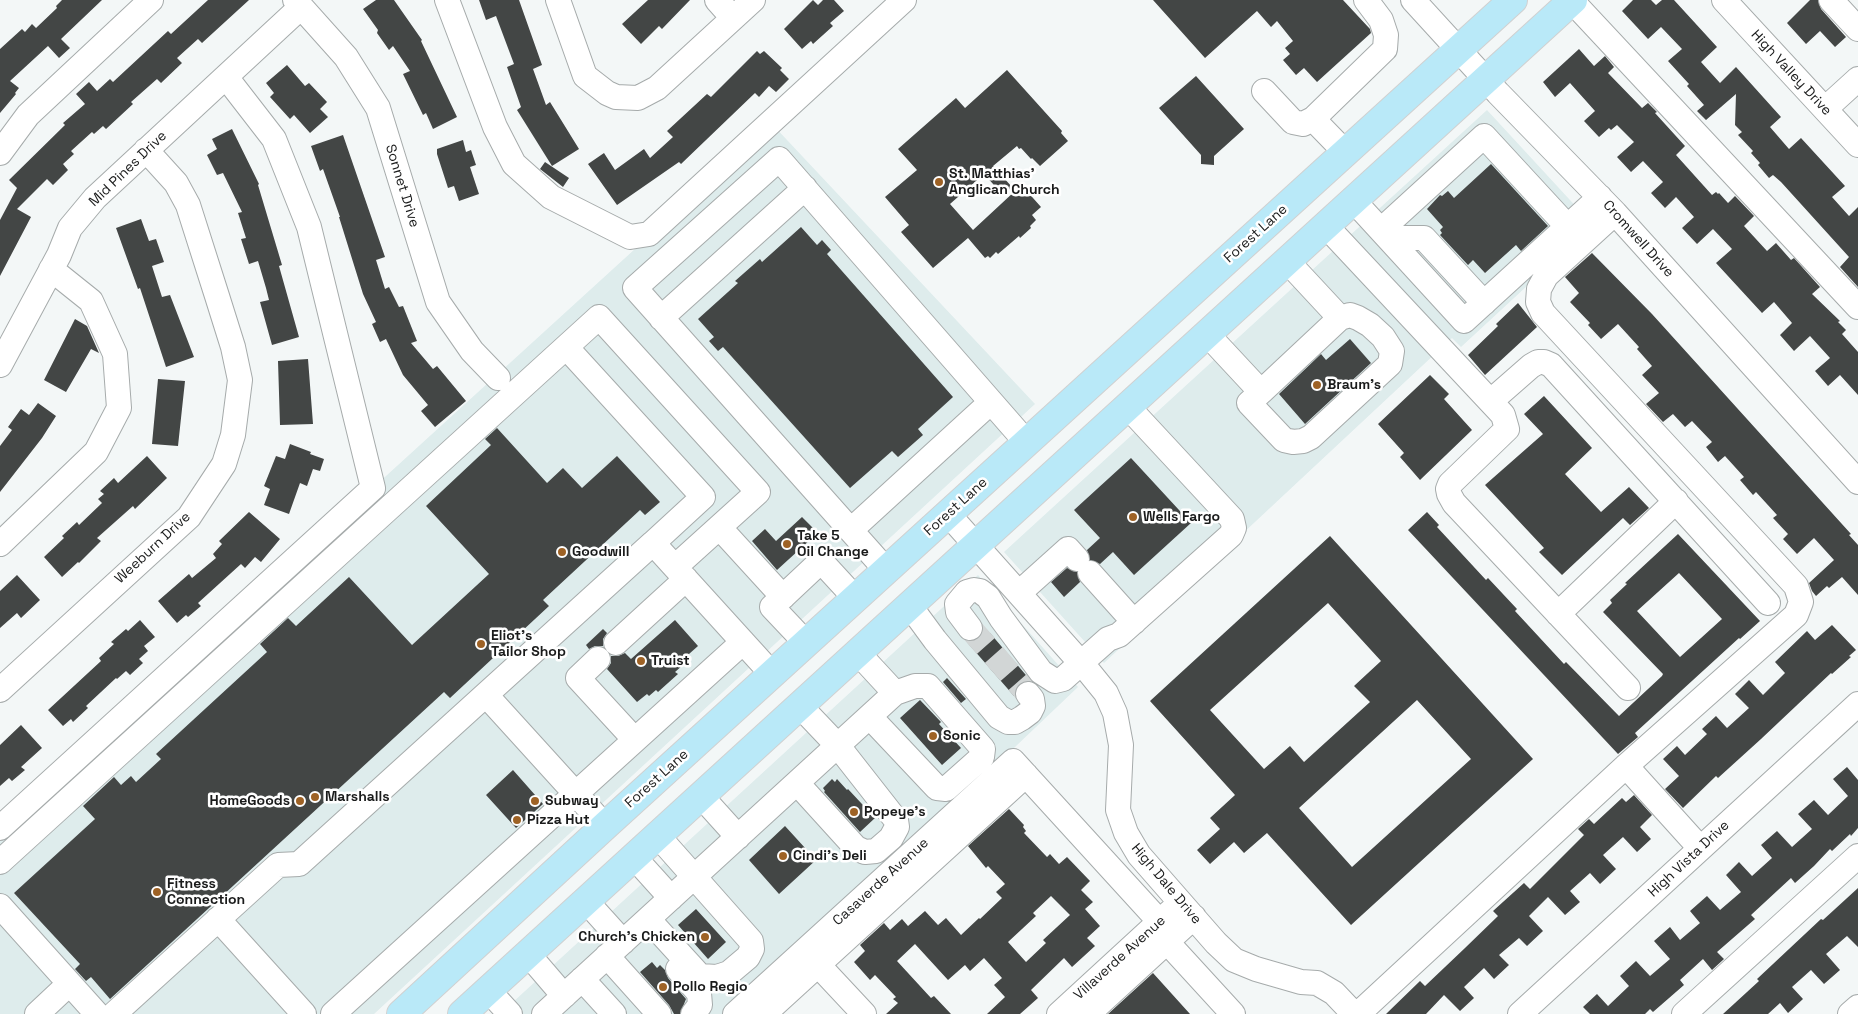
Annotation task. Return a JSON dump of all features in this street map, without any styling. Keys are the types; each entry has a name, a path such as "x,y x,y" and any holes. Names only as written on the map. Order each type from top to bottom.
{"main road":[{"name":"Forest Lane","path":"401,1014 1513,0"},
{"path":"462,1014 1572,1"},
{"path":"1260,231 1287,261"},
{"path":"1099,377 1128,407"},
{"path":"772,674 800,706"},
{"path":"605,826 634,857"}],"street":[{"path":"0,153 28,115 151,0"},
{"path":"447,0 496,127 514,164 551,198 630,237 649,234 904,0"},
{"path":"558,0 585,76 607,93 616,97 638,98 657,88 753,0"},
{"path":"717,0 733,18"},
{"path":"1264,91 1293,122 1304,124 1313,119 1384,49 1386,35 1381,20 1366,0"},
{"name":"Cromwell Drive","path":"1412,0 1458,51 1607,205 1858,482"},
{"name":"High Valley Drive","path":"1724,0 1858,145"},
{"path":"1831,0 1858,29"},
{"path":"1572,1 1858,308"},
{"name":"Mid Pines Drive","path":"0,365 70,228 95,198 226,77 298,3"},
{"name":"Sonnet Drive","path":"298,3 346,57 378,108 438,302 472,351 498,378"},
{"path":"0,828 373,488 309,227 274,139 226,77"},
{"path":"1825,109 1858,79"},
{"path":"1313,119 1346,153"},
{"path":"1385,234 1484,136 1567,226"},
{"name":"Weeburn Drive","path":"0,690 189,517 224,464 233,435 240,380 230,339 188,204 176,183 146,150"},
{"path":"886,570 634,288 779,159 1027,443"},
{"path":"661,318 805,188"},
{"path":"1354,201 1464,321 1567,226 1607,205"},
{"path":"1356,1014 1626,766 1796,614 1801,602 1796,586 1543,313 1538,302 1538,289 1546,276 1607,205"},
{"path":"1326,226 1503,415 1508,430 1450,484 1448,489 1454,503 1628,688"},
{"path":"1287,261 1340,318"},
{"path":"0,544 96,452 119,408 115,354 91,301 51,268"},
{"path":"1350,315 1370,325 1383,337 1392,351 1390,364 1311,438 1302,441 1284,440 1249,403 1261,392 1340,318 1350,315"},
{"path":"0,862 599,317 758,492 718,527 680,573 616,643"},
{"path":"1207,334 1261,392"},
{"path":"114,1014 278,865 299,864 703,497 566,347"},
{"path":"1491,401 1531,366 1538,362 1551,365 1768,603"},
{"path":"851,530 991,402"},
{"path":"970,628 958,612 957,604 967,592 980,591 988,597 1001,618 1041,672 1055,681 1063,679 1108,640 1119,635 1231,535 1234,523 1232,519 1128,407"},
{"path":"1558,614 1676,501"},
{"name":"High Dale Drive","path":"948,514 1082,663 1106,693 1115,713 1121,746 1118,810 1126,833 1174,920 1216,943 1234,960 1256,970 1300,982 1317,983 1334,993 1356,1014"},
{"path":"718,527 783,596"},
{"path":"653,543 772,674"},
{"path":"1019,593 1068,549 1134,622"},
{"path":"806,643 772,607 821,561 855,598"},
{"path":"910,606 935,640 999,717 1008,722 1015,722 1030,712 1033,706 1032,699 1028,694"},
{"path":"333,1014 742,642"},
{"path":"858,653 896,693"},
{"path":"598,659 578,678 634,740"},
{"path":"528,954 555,1007 582,979 896,693 915,686 928,686 983,749 982,757 946,789 937,788 870,717"},
{"path":"486,695 605,826"},
{"name":"High Vista Drive","path":"1520,1014 1858,704"},
{"path":"797,783 856,848 865,852 876,851 891,838 897,827 896,820 838,746 800,706"},
{"path":"1626,766 1700,848"},
{"name":"Casaverde Avenue","path":"735,1014 812,957 1019,768 1174,920"},
{"path":"701,796 738,837"},
{"path":"629,936 700,976 717,977 729,973 748,957 752,949 751,941 658,836"},
{"path":"1684,1014 1858,856"},
{"path":"634,857 671,898"},
{"path":"586,901 699,993 700,1005 693,1014"},
{"path":"0,906 97,1014"},
{"path":"218,919 304,1014"},
{"path":"1088,1014 1174,920 1234,1014"},
{"name":"Villaverde Avenue","path":"1059,1014 1174,920"},
{"path":"629,936 659,1014"},
{"path":"812,957 864,1014"},
{"name":"Casaverde Avenue","path":"764,1014 812,957"},
{"path":"582,979 614,1014"},
{"path":"37,1014 69,984"},
{"path":"488,990 510,1014"},
{"path":"1850,1014 1858,1007"}],"shaded area":[{"path":"1487,110 1593,225 1461,347 1452,338 1104,663 1004,552"},
{"path":"772,124 1035,404 374,1014 0,1014 0,828"},
{"path":"978,575 1078,687 1015,747 723,1014 500,1014"}],"building":[{"path":"62,0 102,0 61,39 70,48 59,58 48,46 10,81 19,88 0,113 0,49 22,29 25,32 32,24 36,28 57,8 56,6"},
{"path":"208,0 249,0 202,43 198,39 177,58 182,63 161,83 157,79 131,102 133,104 106,129 103,126 94,134 92,132 71,151 74,154 63,164 68,170 53,185 47,179 17,209 31,217 0,276 0,220 17,188 9,180 65,125 63,123 85,104 76,94 89,82 97,91 110,79 113,82 168,31 171,34"},
{"path":"376,0 394,0 422,40 457,117 433,129 426,113 423,115 403,74 410,71 393,46 389,50 363,9"},
{"path":"479,0 519,0 542,65 533,69 546,105 550,102 579,149 552,166 517,110 521,107 507,67 514,64 496,16 486,20"},
{"path":"648,0 690,0 662,29 659,26 641,44 622,24"},
{"path":"813,0 818,5 823,0 834,0 844,11 830,23 833,26 813,44 811,41 802,49 784,29"},
{"path":"1153,0 1343,0 1370,29 1371,33 1317,82 1304,68 1296,75 1283,60 1290,54 1285,48 1293,41 1277,21 1271,27 1257,11 1205,58"},
{"path":"1633,0 1651,0 1656,5 1662,0 1674,0 1717,47 1701,62 1720,83 1736,67 1781,117 1770,127 1789,149 1801,138 1845,186 1832,197 1849,216 1858,207 1858,287 1840,267 1849,257 1781,182 1773,175 1769,178 1758,165 1760,163 1751,153 1753,151 1738,135 1742,132 1735,125 1736,94 1706,120 1697,111 1704,105 1687,86 1689,84 1668,61 1682,49 1661,27 1648,39 1622,11"},
{"path":"1810,0 1818,0 1821,9 1846,37 1835,47 1820,31 1806,44 1787,23"},
{"path":"1579,49 1594,66 1605,56 1614,67 1608,73 1642,108 1648,103 1685,146 1676,155 1712,195 1716,192 1719,193 1728,203 1735,196 1754,216 1744,226 1767,251 1776,243 1791,260 1794,258 1820,287 1812,294 1840,321 1838,322 1846,330 1842,334 1858,352 1858,395 1840,375 1828,386 1815,371 1830,358 1810,336 1794,351 1780,335 1792,323 1774,302 1762,313 1716,263 1732,249 1713,229 1697,244 1682,228 1694,217 1676,197 1665,208 1651,193 1663,182 1643,161 1631,172 1617,157 1634,142 1617,125 1611,130 1609,128 1599,137 1584,121 1595,111 1570,83 1555,97 1543,82"},
{"path":"757,51 760,54 764,51 782,68 780,70 789,79 776,92 769,86 759,97 755,93 681,164 679,162 617,205 588,164 604,153 615,170 644,149 650,158 673,137 667,131 707,94 711,97"},
{"path":"287,65 305,86 309,83 327,102 320,109 328,117 310,133 294,115 290,119 270,97 274,93 266,83"},
{"name":"St. Matthias' Anglican Church","path":"1007,70 1062,131 1061,133 1068,141 1040,166 1017,146 993,166 1012,187 1003,195 984,174 950,204 973,230 1015,191 1019,195 1025,189 1041,207 1032,215 1036,220 1030,226 1031,228 1020,238 1019,236 998,254 996,252 990,258 988,256 985,258 968,238 933,268 901,232 909,225 885,197 917,170 898,149 956,98 965,108"},
{"path":"1196,76 1244,129 1214,156 1214,165 1201,164 1201,155 1159,108"},
{"path":"232,129 259,184 282,265 279,266 299,337 272,345 260,302 269,300 258,261 249,264 241,239 246,238 238,213 242,212 223,173 217,175 207,155 217,149 212,139"},
{"path":"343,135 385,257 376,260 385,289 389,287 399,307 403,306 417,341 411,343 433,369 437,366 466,401 435,427 421,411 428,405 403,375 386,339 380,342 372,324 376,322 363,294 340,217 323,169 320,171 311,146"},
{"path":"463,140 466,152 471,150 476,165 470,167 479,194 459,201 454,186 448,188 437,149"},
{"path":"545,162 569,178 563,187 540,169"},
{"path":"1491,164 1548,226 1521,251 1516,245 1485,273 1473,260 1468,265 1440,235 1442,233 1440,230 1443,227 1427,209 1440,195 1442,196 1448,191 1454,198"},
{"path":"141,219 149,241 156,239 164,262 152,266 162,297 170,295 194,357 166,367 140,288 138,289 116,228"},
{"path":"801,227 817,245 822,240 831,250 827,254 953,397 918,429 923,435 898,457 892,451 850,488 723,347 718,351 709,341 714,337 698,319 738,283 735,281 760,259 762,262"},
{"path":"1592,253 1652,314 1851,534 1849,535 1858,545 1858,595 1842,577 1829,588 1827,586 1816,596 1809,583 1834,560 1814,538 1797,554 1783,539 1788,534 1773,518 1777,515 1756,492 1753,495 1740,480 1744,477 1725,456 1718,462 1706,447 1712,442 1692,421 1685,427 1673,414 1663,422 1646,404 1659,393 1642,375 1652,366 1637,349 1639,347 1618,324 1601,339 1588,325 1590,323 1570,302 1579,293 1565,277"},
{"path":"1518,303 1537,327 1485,375 1468,355 1498,326 1496,324"},
{"path":"75,319 87,326 99,353 91,349 66,392 44,380"},
{"name":"Braum's","path":"1350,339 1371,363 1305,424 1279,394 1321,354 1326,360"},
{"path":"308,359 313,424 280,425 278,361"},
{"path":"1430,375 1449,394 1444,399 1472,430 1420,480 1400,457 1404,453 1378,424"},
{"path":"158,379 185,381 178,446 152,444"},
{"path":"1544,396 1592,448 1565,474 1601,512 1629,487 1649,508 1630,525 1623,518 1562,575 1539,552 1544,548 1485,485 1543,434 1524,414"},
{"path":"38,403 56,416 42,438 0,492 0,446 12,430 8,427 21,409 29,415"},
{"path":"497,428 547,483 563,468 582,488 617,456 660,502 645,515 640,510 543,600 549,606 450,698 444,692 110,999 91,977 86,981 75,969 80,964 14,893 95,819 83,806 114,777 121,785 131,776 136,782 161,759 156,754 267,652 260,644 288,618 296,626 349,577 412,645 489,574 426,506 491,445 485,439"},
{"path":"290,444 324,459 320,471 313,469 307,486 300,483 289,514 264,505 270,489 264,486 276,456 285,459"},
{"path":"147,456 167,478 135,509 133,506 97,538 101,541 62,577 44,557 64,538 62,536 77,522 79,525 102,503 98,499 104,494 100,491 114,478 118,483"},
{"name":"Wells Fargo","path":"1131,458 1191,523 1134,575 1113,552 1100,564 1090,560 1087,550 1100,538 1074,510"},
{"path":"249,512 280,539 261,562 255,557 245,568 241,564 198,603 201,606 177,623 158,601 189,574 192,578 216,558 213,554 222,544 219,541"},
{"path":"1427,512 1439,525 1437,527 1486,580 1488,578 1517,609 1515,611 1564,664 1566,662 1619,716 1663,674 1603,612 1612,603 1610,600 1627,584 1625,583 1678,534 1760,621 1635,733 1638,737 1618,754 1408,530","holes":["1679,573 1722,619 1680,657 1637,611"]},
{"name":"Take 5 Oil Change","path":"802,517 814,529 807,535 811,539 777,570 752,541 765,529 776,541"},
{"path":"1330,536 1533,759 1351,925 1267,833 1244,853 1234,842 1210,864 1197,850 1220,829 1210,818 1235,795 1150,701","holes":["1328,603 1381,661 1354,686 1370,702 1304,762 1290,746 1264,769 1210,710","1417,700 1471,759 1352,867 1299,808"]},
{"path":"1067,568 1077,572 1080,582 1064,597 1051,582"},
{"path":"17,575 40,600 21,618 17,613 0,628 0,591"},
{"path":"140,620 155,637 144,646 148,651 139,659 143,663 130,675 126,671 116,678 86,706 88,708 73,722 71,719 63,726 48,710 101,661 99,658 114,644 111,642 126,629 128,631"},
{"name":"Truist","path":"675,620 698,646 680,662 683,665 675,672 678,674 658,692 656,690 649,696 647,694 637,702 607,669 611,663 611,656 625,653 631,659"},
{"path":"1832,625 1856,650 1849,656 1851,657 1831,673 1718,778 1716,776 1683,808 1665,789 1679,776 1663,759 1677,746 1685,755 1707,734 1702,729 1716,716 1727,728 1749,708 1735,694 1749,680 1763,695 1785,673 1775,662 1807,631 1815,640"},
{"path":"603,629 607,633 603,639 603,646 595,646 589,649 586,645"},
{"path":"983,629 988,635 990,633 1031,681 1019,684 1015,689 1014,696 966,641 972,642 978,639"},
{"path":"947,678 966,699 961,703 943,682"},
{"name":"Sonic","path":"920,700 941,722 939,724 961,748 942,765 900,718"},
{"path":"21,725 42,748 21,767 25,770 12,781 9,778 0,786 0,745"},
{"path":"1847,767 1858,780 1858,828 1832,851 1830,849 1795,883 1791,878 1751,915 1755,919 1717,952 1724,959 1712,970 1703,959 1680,980 1684,985 1653,1012 1650,1009 1645,1014 1590,1014 1583,1007 1597,994 1608,1006 1629,986 1620,976 1636,961 1650,976 1670,959 1654,941 1670,927 1680,940 1700,923 1690,911 1707,896 1720,910 1741,892 1726,875 1739,862 1752,876 1772,858 1761,845 1777,831 1792,847 1812,829 1798,814 1814,800 1828,815 1848,796 1833,779"},
{"path":"513,770 543,804 516,828 486,795"},
{"name":"Popeye's","path":"832,779 835,782 837,779 875,818 860,832 824,792 823,788"},
{"path":"1634,795 1652,815 1640,827 1651,839 1637,852 1623,837 1603,855 1616,869 1600,884 1590,873 1570,891 1580,902 1565,915 1548,897 1529,916 1543,931 1527,946 1519,938 1499,955 1509,965 1494,979 1484,968 1464,987 1474,998 1460,1011 1444,995 1426,1014 1386,1014 1420,981 1425,986 1498,916 1493,911 1524,883 1530,889 1584,835 1578,829 1589,819 1594,824 1622,798 1626,802"},
{"path":"1009,809 1024,825 1023,827 1026,831 1024,833 1047,857 1050,854 1059,864 1067,857 1090,881 1081,890 1093,902 1085,909 1100,926 1087,938 1095,946 1072,967 1064,958 1031,990 1038,998 1020,1014 987,1014 1005,997 994,985 1002,978 984,958 970,971 965,965 948,980 915,944 897,961 931,998 934,996 951,1014 886,1014 898,1003 893,999 896,997 875,975 870,980 854,962 865,951 860,945 884,923 890,930 902,919 908,926 925,911 938,925 946,918 961,935 980,919 1002,898 996,892 1005,884 988,866 986,868 968,846","holes":["1051,896 1070,915 1043,940 1046,943 1026,962 1008,942 1036,916 1033,913"]},
{"name":"Cindi's Deli","path":"785,826 816,860 779,894 749,860"},
{"path":"1858,888 1858,947 1847,936 1826,954 1840,970 1824,984 1811,970 1792,987 1803,999 1788,1013 1780,1003 1768,1014 1723,1014 1821,919 1823,920"},
{"name":"Church's Chicken","path":"696,909 726,942 708,959 678,925"},
{"name":"Pollo Regio","path":"652,962 657,968 660,965 665,970 668,978 686,999 680,1014 674,1014 669,1005 640,972"},
{"path":"1153,973 1190,1014 1108,1014"}],"tunnel":[{"path":"970,628 1028,694"}],"place":[{"name":"St. Matthias' Anglican Church","path":"939,182"},
{"name":"Braum's","path":"1317,385"},
{"name":"Wells Fargo","path":"1133,517"},
{"name":"Take 5 Oil Change","path":"787,544"},
{"name":"Goodwill","path":"562,552"},
{"name":"Eliot's Tailor Shop","path":"481,644"},
{"name":"Truist","path":"641,661"},
{"name":"Sonic","path":"933,736"},
{"name":"Marshalls","path":"315,797"},
{"name":"HomeGoods","path":"300,801"},
{"name":"Subway","path":"535,801"},
{"name":"Popeye's","path":"854,812"},
{"name":"Pizza Hut","path":"517,820"},
{"name":"Cindi's Deli","path":"783,856"},
{"name":"Fitness Connection","path":"157,892"},
{"name":"Church's Chicken","path":"705,937"},
{"name":"Pollo Regio","path":"663,987"}]}
